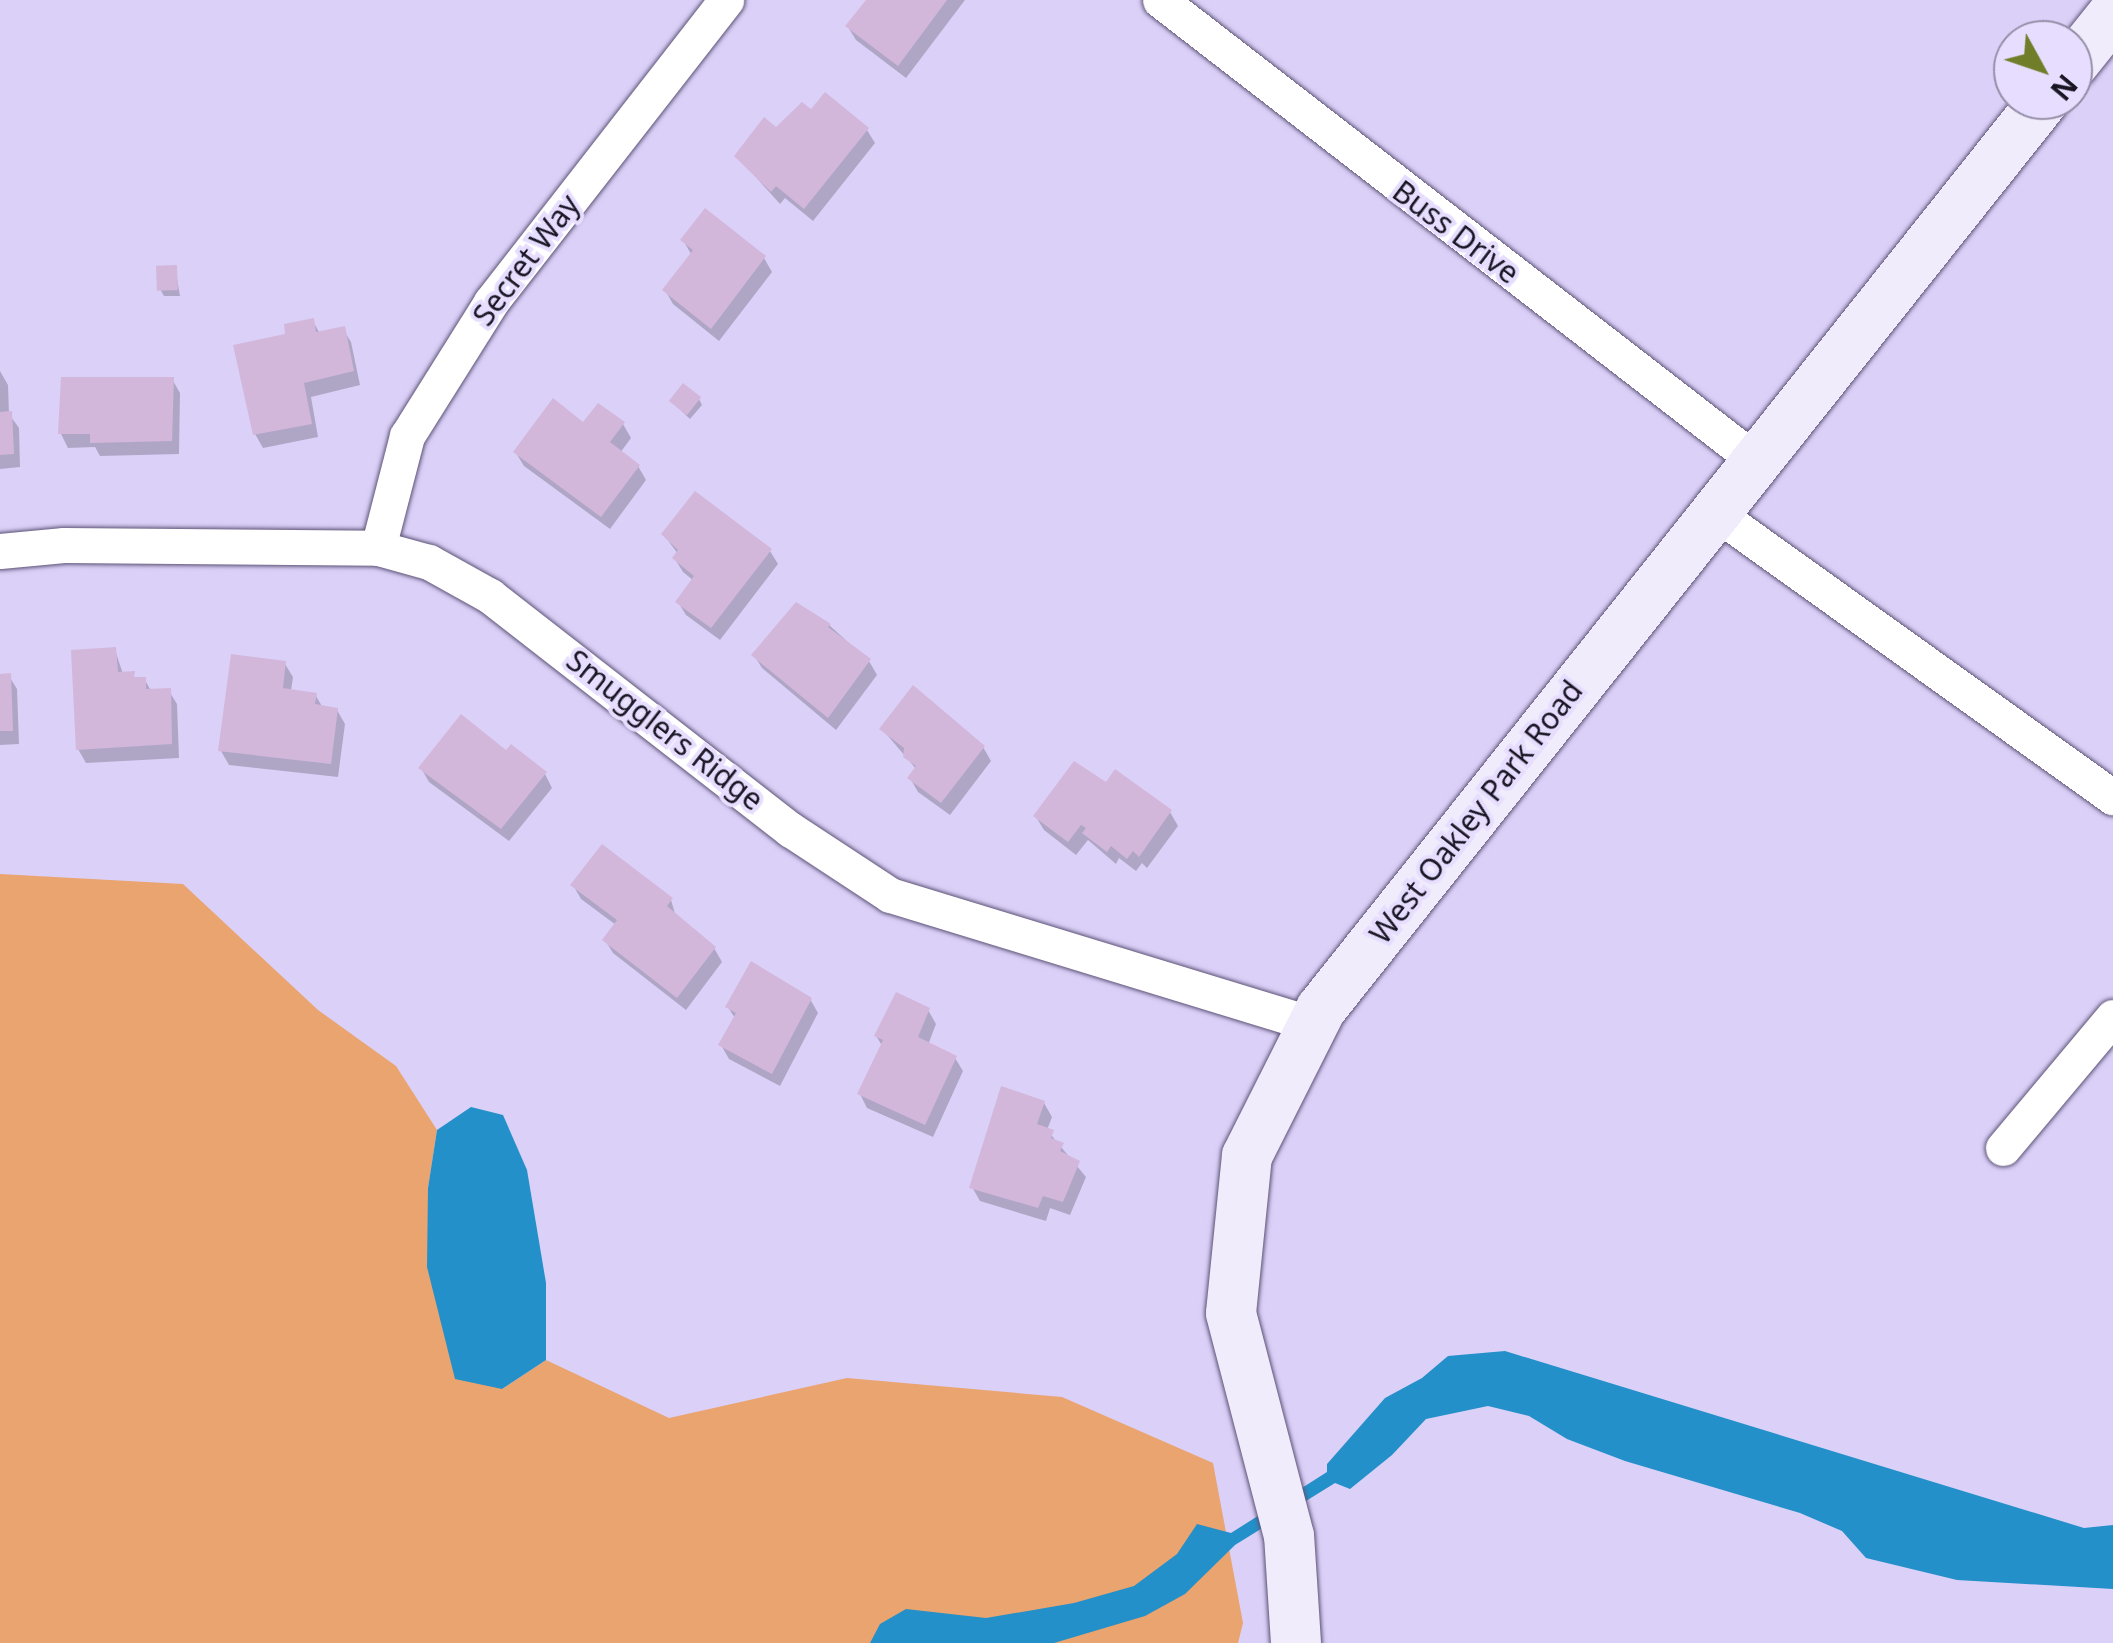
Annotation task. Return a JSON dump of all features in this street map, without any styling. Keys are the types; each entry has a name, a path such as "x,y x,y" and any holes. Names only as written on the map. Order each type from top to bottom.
{"street":[{"name":"Secret Way","path":"378,548 407,436 491,302 726,0"},
{"name":"Buss Drive","path":"1160,0 1755,460"},
{"path":"2093,39 2113,14"},
{"name":"West Oakley Park Road","path":"1296,1643 1290,1536 1232,1313 1247,1156 1313,1024 1713,511 2028,120"},
{"path":"1713,511 2113,798"},
{"name":"Smugglers Ridge","path":"0,551 64,545 378,548 429,562 490,596 792,830 890,895 1313,1024"},
{"path":"2002,1148 2113,1017"}],"shaded area":[{"path":"0,874 183,884 318,1010 396,1066 437,1130 428,1188 502,1389 546,1360 669,1418 847,1378 1062,1397 1213,1463 1243,1623 1238,1643 0,1643"}],"water":[{"path":"471,1107 503,1115 527,1170 546,1283 546,1360 502,1389 455,1379 427,1267 428,1188 437,1130"},
{"path":"1505,1351 2084,1528 2113,1525 2113,1589 1957,1580 1866,1558 1842,1531 1800,1513 1625,1461 1567,1439 1529,1416 1488,1406 1426,1419 1392,1455 1350,1489 1335,1483 1235,1545 1185,1594 1145,1616 1054,1643 870,1643 880,1624 906,1609 986,1618 1074,1603 1134,1586 1177,1554 1197,1524 1231,1533 1327,1472 1327,1464 1385,1398 1422,1378 1448,1356"}],"building":[{"path":"866,0 947,0 898,66 845,26"},
{"path":"825,92 869,128 804,209 776,186 771,192 734,156 764,117 776,127 802,102 811,109"},
{"path":"705,208 766,256 711,329 662,290 693,250 680,240"},
{"path":"177,265 178,290 157,291 156,266"},
{"path":"314,318 316,332 345,326 354,371 304,383 312,424 253,435 233,345 285,334 284,324"},
{"path":"61,377 174,377 172,441 90,443 90,434 58,434"},
{"path":"683,383 701,397 687,415 669,401"},
{"path":"553,398 583,422 598,403 625,422 610,442 640,465 601,517 513,452"},
{"path":"12,411 14,454 0,455 0,412"},
{"path":"695,491 772,549 711,628 675,602 694,576 672,558 678,550 661,534"},
{"path":"796,602 831,624 828,627 871,659 828,718 751,655"},
{"path":"116,647 118,672 135,671 134,677 146,677 146,689 171,688 172,744 76,750 71,650"},
{"path":"231,654 286,661 283,688 317,693 315,704 338,708 331,764 218,751"},
{"path":"11,673 13,731 0,731 0,674"},
{"path":"913,685 985,746 941,803 907,778 916,766 903,757 904,748 879,729"},
{"path":"461,714 506,750 511,744 547,772 501,829 418,768"},
{"path":"1074,761 1106,782 1115,769 1172,810 1139,857 1133,851 1127,859 1111,846 1107,852 1082,833 1086,828 1081,825 1068,842 1033,816"},
{"path":"602,844 673,898 667,906 716,947 677,998 602,940 617,920 570,885"},
{"path":"751,961 812,998 772,1074 718,1045 736,1013 725,1007"},
{"path":"896,992 930,1008 918,1037 957,1056 925,1125 857,1094 883,1040 874,1036"},
{"path":"1001,1086 1045,1101 1037,1124 1054,1130 1051,1138 1064,1143 1060,1151 1080,1161 1063,1202 1043,1196 1038,1208 969,1188"}]}
